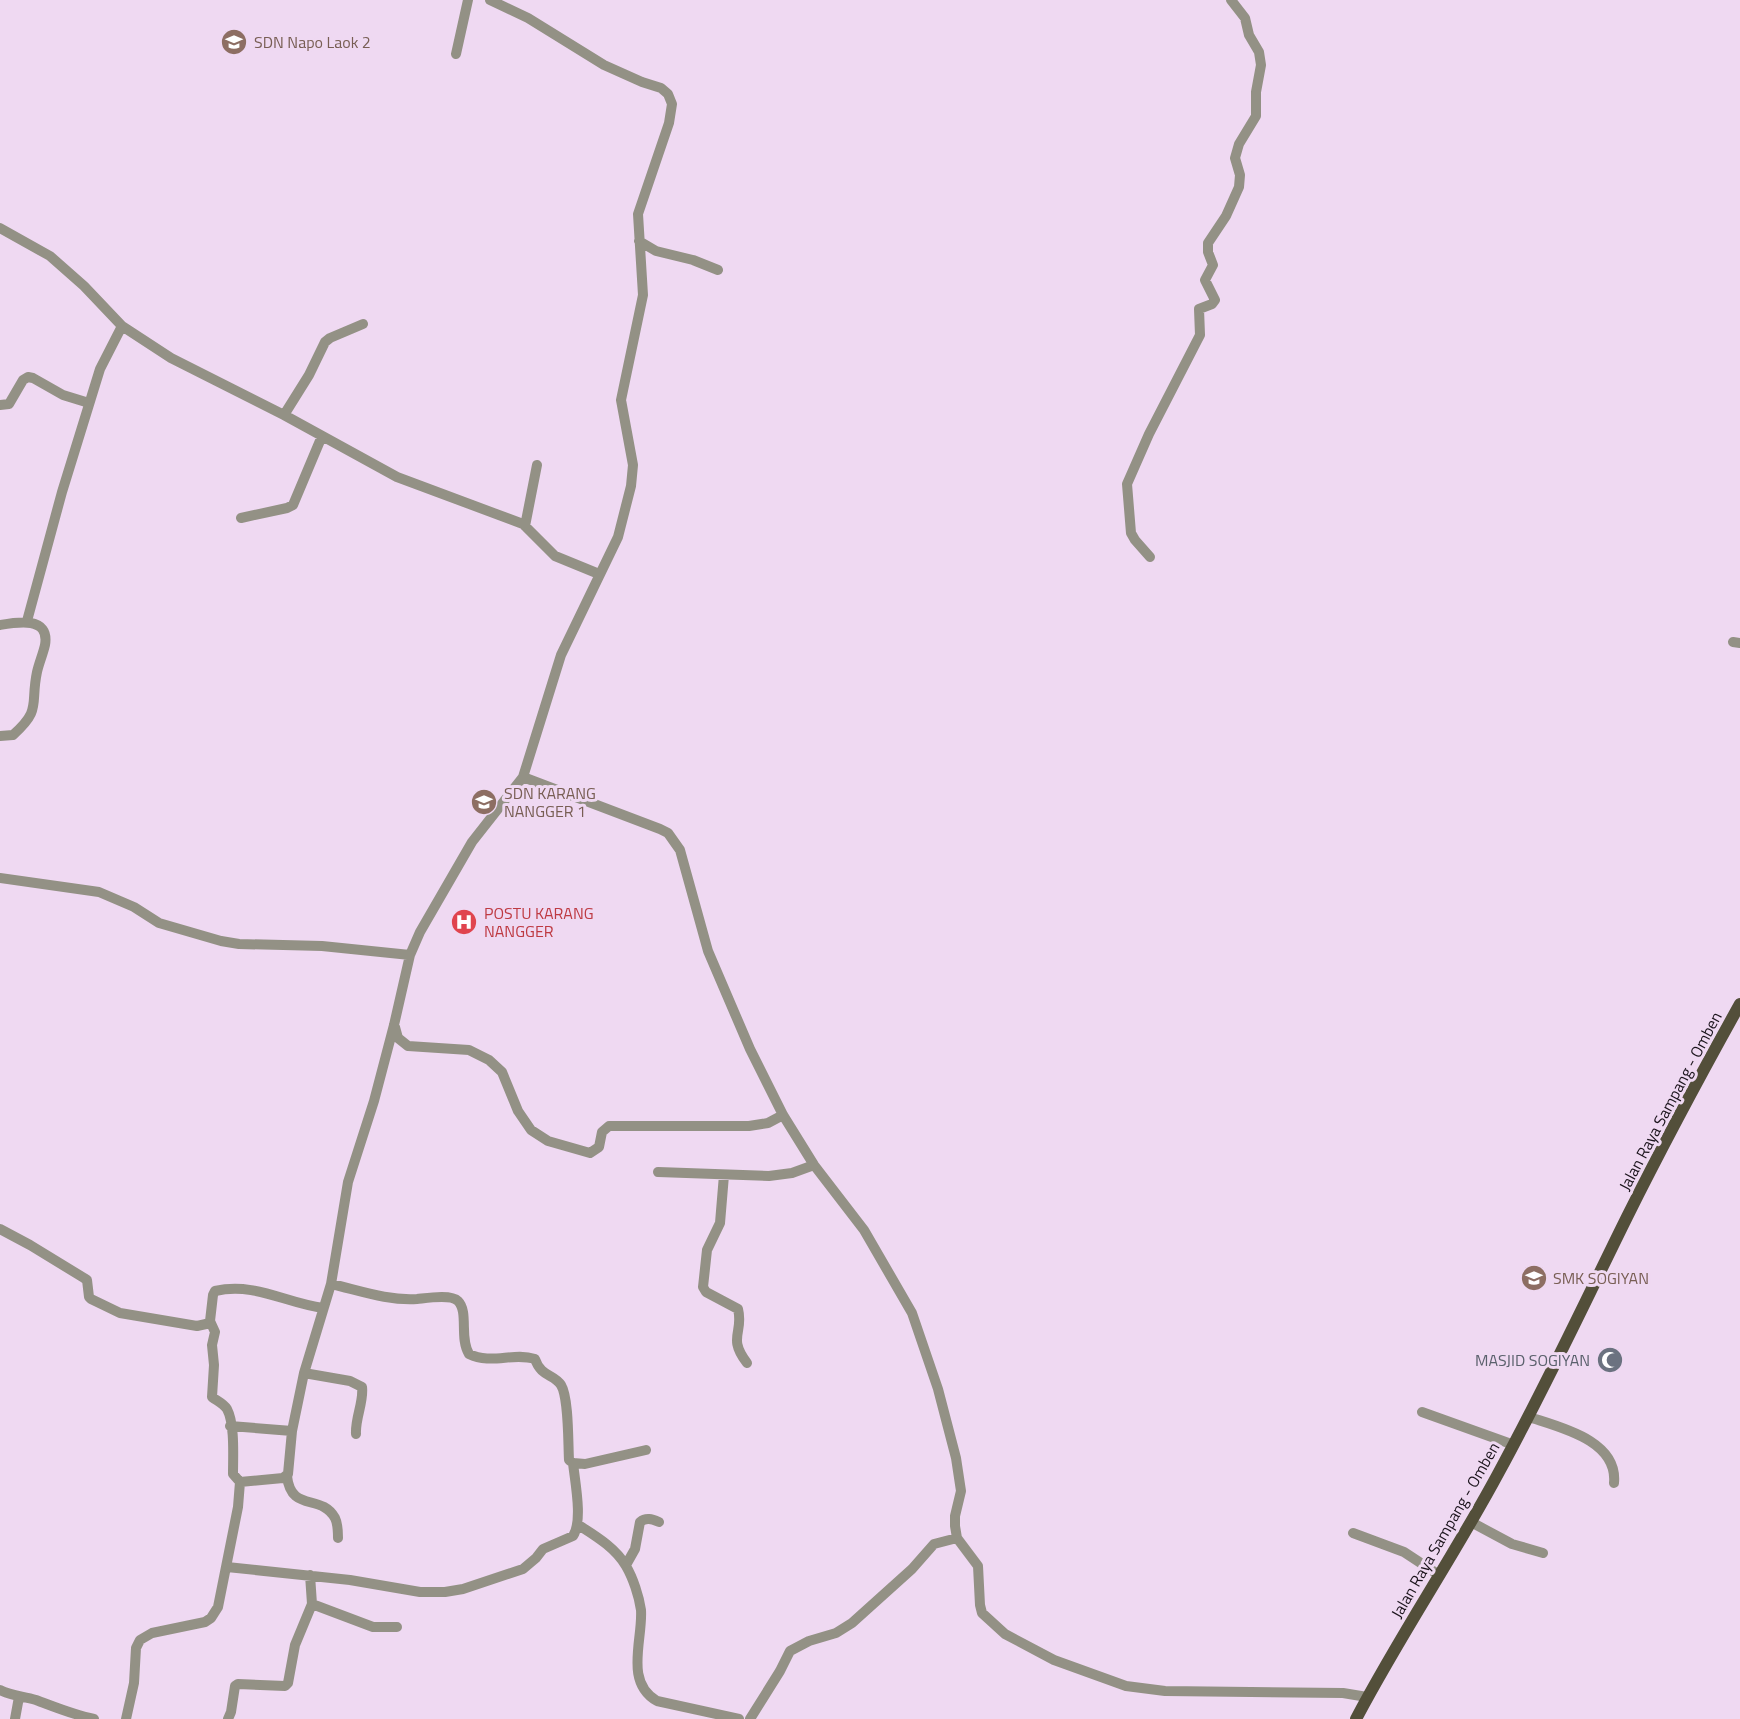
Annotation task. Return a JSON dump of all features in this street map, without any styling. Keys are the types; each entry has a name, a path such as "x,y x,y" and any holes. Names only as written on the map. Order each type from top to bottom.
{"main road":[{"name":"Jalan Raya Sampang - Omben","path":"1356,1719 1467,1531 1514,1445 1649,1173 1740,1004"}],"street":[{"path":"456,54 468,0"},
{"path":"338,1538 337,1521 333,1515 320,1506 294,1496 290,1492 287,1476 292,1431 304,1373 330,1284 348,1182 374,1101 410,955 420,932 472,842 523,777 561,655 618,537 631,486 633,465 621,400 643,296 638,225 641,203 669,123 672,104 668,94 662,88 604,65 528,18 490,0"},
{"path":"1150,557 1131,533 1127,484 1149,434 1200,335 1199,309 1212,304 1215,300 1205,280 1213,265 1208,252 1208,243 1226,216 1239,187 1240,175 1236,153 1242,138 1256,116 1256,92 1261,59 1249,35 1243,14 1231,0"},
{"path":"0,228 50,256 84,286 122,326 171,358 284,415 397,477 514,520 525,526 555,556 599,574"},
{"path":"639,241 656,251 693,260 718,270"},
{"path":"284,415 309,375 325,342 335,335 363,324"},
{"path":"27,621 89,403 109,348 122,326"},
{"path":"0,405 9,404 23,380 28,377 63,395 89,403"},
{"path":"241,518 293,505 322,436"},
{"path":"525,526 537,465"},
{"path":"0,625 27,621 39,627 45,637 35,680 33,711 13,735 0,736"},
{"path":"523,777 668,833 680,850 708,951 750,1049 783,1115 814,1165 864,1230 912,1313 938,1389 956,1458 961,1491 955,1516 957,1538 978,1566 982,1613 1005,1634 1054,1660 1126,1686 1150,1690 1317,1692 1367,1697"},
{"path":"0,878 89,889 124,902 159,923 221,941 239,944 330,947 410,955"},
{"path":"394,1025 398,1038 408,1046 469,1050 489,1060 502,1072 518,1111 531,1130 548,1141 590,1153 599,1148 602,1132 609,1126 749,1126 768,1123 783,1115"},
{"path":"658,1173 769,1176 792,1173 814,1165"},
{"path":"724,1175 720,1223 707,1250 703,1287 706,1292 738,1309 740,1315 736,1344 747,1363"},
{"path":"0,1229 84,1278 88,1286 89,1297 108,1308 120,1313 191,1325 206,1324 210,1321"},
{"path":"227,1567 310,1575 420,1593 445,1592 463,1589 523,1569 543,1549 573,1536 577,1524 573,1463 570,1460 565,1396 561,1385 543,1373 535,1359 522,1357 483,1360 469,1354 463,1341 463,1310 454,1298 404,1299 330,1284"},
{"path":"126,1719 134,1683 136,1648 140,1640 152,1633 205,1622 211,1618 220,1602 240,1482 233,1474 233,1444 228,1411 212,1397 214,1365 212,1345 215,1332 210,1321 213,1293 229,1289 249,1289 306,1306 323,1308"},
{"path":"304,1373 350,1381 362,1387 356,1434"},
{"path":"1422,1412 1514,1445"},
{"path":"1529,1417 1566,1428 1600,1449 1613,1465 1614,1482"},
{"path":"230,1426 292,1431"},
{"path":"573,1463 585,1464 646,1450"},
{"path":"240,1482 287,1476"},
{"path":"626,1565 635,1549 640,1522 647,1519 658,1522"},
{"path":"1471,1522 1512,1544 1543,1553"},
{"path":"577,1524 602,1540 626,1565 640,1607 637,1665 647,1695 657,1701 739,1719"},
{"path":"1353,1533 1404,1552 1439,1575"},
{"path":"750,1719 790,1651 809,1641 836,1633 852,1623 912,1569 934,1544 957,1538"},
{"path":"228,1719 235,1686 238,1684 287,1685 295,1645 312,1604 310,1575"},
{"path":"312,1604 373,1627 397,1627"},
{"path":"0,1690 19,1698 32,1699 94,1719"},
{"path":"15,1719 19,1698"}],"place":[{"name":"SDN Napo Laok 2","path":"234,42"},
{"name":"SDN KARANG NANGGER 1","path":"484,802"},
{"name":"POSTU KARANG NANGGER","path":"464,922"},
{"name":"SMK SOGIYAN","path":"1534,1278"},
{"name":"MASJID SOGIYAN","path":"1610,1360"}]}
